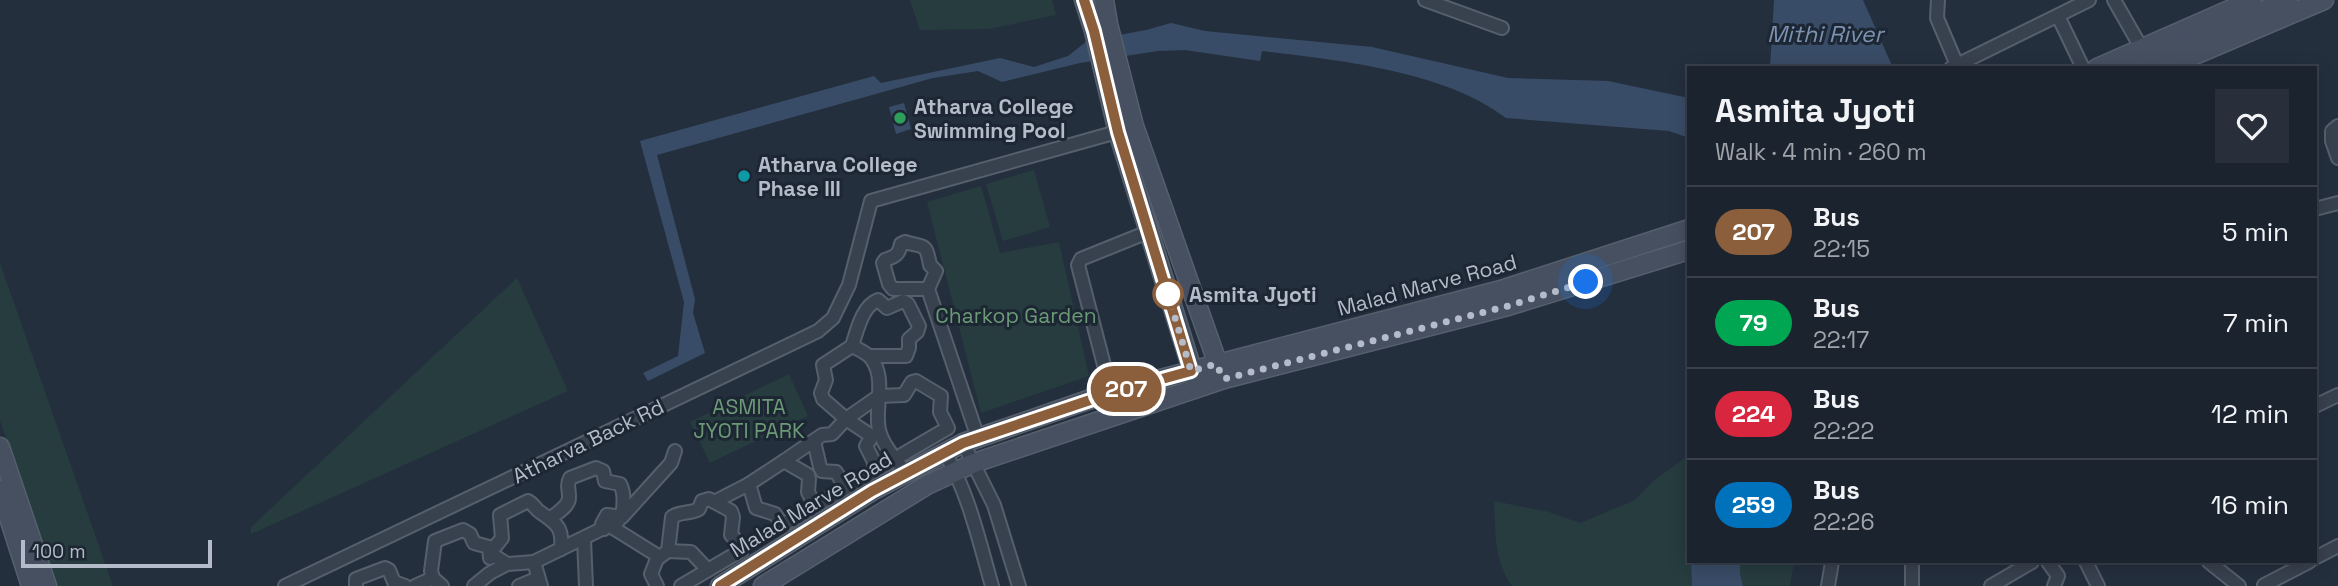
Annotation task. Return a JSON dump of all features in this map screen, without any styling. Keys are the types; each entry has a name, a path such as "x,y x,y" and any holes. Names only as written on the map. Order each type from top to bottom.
{"main road":[{"path":"1084,0 1126,129 1220,372"},
{"path":"1104,0 1126,129 1149,232 1195,379"},
{"path":"2102,66 2251,0"},
{"path":"2140,66 2288,0"},
{"path":"2169,66 2324,0"},
{"name":"Malad Marve Road","path":"763,586 927,485 974,463 1195,379 1501,290 1687,230"},
{"name":"Malad Marve Road","path":"1220,372 1508,306 1687,251"},
{"name":"Malad Marve Road","path":"720,586 872,491 900,466 945,453 970,441 1111,393 1195,379"},
{"path":"0,447 5,489 46,586"},
{"path":"20,527 31,586"}],"street":[{"path":"1425,0 1502,28"},
{"path":"1938,0 1937,18 1954,66"},
{"path":"1956,66 2089,0"},
{"path":"2114,0 2142,49"},
{"path":"2058,16 2082,66"},
{"path":"2338,126 2332,131 2332,141 2338,158"},
{"name":"Atharva Back Rd","path":"285,586 818,331 834,318 849,285 871,201 1126,129"},
{"path":"2317,208 2338,202"},
{"path":"1111,393 1077,265 1081,259 1149,232"},
{"path":"931,297 893,289 889,284 883,263 896,256 901,244 905,242 926,248 929,251 930,265 936,271 931,297 970,416 970,441 974,463 994,505 1019,586"},
{"path":"910,309 931,297"},
{"path":"852,346 870,356 906,356 909,339 919,326 903,301 887,308 878,300 871,303 859,324 852,346 823,365 826,380 821,393 823,399 870,435 866,446 874,462 874,471"},
{"path":"870,356 878,377 879,431 900,466"},
{"path":"714,502 749,484 822,435 832,434 846,419 879,396 902,396 912,382 941,396 940,412 948,428"},
{"path":"2317,405 2338,395"},
{"path":"733,517 756,508 775,514 782,523 786,523 874,471 900,466 948,428 970,416"},
{"path":"814,441 822,471 836,472 846,488"},
{"path":"474,586 507,564 534,562 607,528 622,517 660,477 671,463 675,451"},
{"path":"945,453 956,471 970,510 992,586"},
{"path":"784,461 808,475 808,492 815,506"},
{"path":"551,518 566,506 570,498 567,484 570,478 596,468 603,471 605,481 620,484 624,490 622,517"},
{"path":"749,484 756,508"},
{"path":"657,586 651,574 663,555 672,517 679,513 696,511 702,500 709,499 731,512 731,535 741,545 742,550 681,586"},
{"path":"490,553 502,538 500,514 528,500 537,511 558,525 562,538 561,549"},
{"path":"607,528 655,554 691,552 708,570"},
{"path":"415,586 438,582 431,571 435,541 463,530 470,534 474,543 489,547 490,573"},
{"path":"584,539 586,586"},
{"path":"2317,557 2338,546"},
{"path":"490,553 507,564"},
{"path":"519,586 539,582 534,562"},
{"path":"1828,586 1832,563"},
{"path":"1912,563 1912,586"},
{"path":"1991,586 2030,563"},
{"path":"2049,563 2057,576 2054,586"},
{"path":"2086,563 2098,586"},
{"path":"2210,563 2239,586"},
{"path":"2263,585 2307,563"},
{"path":"356,586 356,579 385,568 389,570 394,582 405,586"}],"green space":[{"path":"910,0 1052,0 1056,15 989,29 920,30"},
{"path":"1034,170 1050,227 1003,241 986,184"},
{"name":"Charkop Garden","path":"981,186 1000,253 1059,242 1089,376 981,413 927,202"},
{"path":"0,263 113,586 56,586 0,420"},
{"path":"517,278 568,391 251,534 251,527"},
{"name":"ASMITA JYOTI PARK","path":"789,374 808,416 710,463 690,422"},
{"path":"1687,456 1687,563 1691,563 1692,586 1512,586 1498,556 1494,501 1549,512 1580,523 1635,500 1653,481"},
{"path":"1740,563 1794,563 1790,586 1743,586"}],"water":[{"name":"Mithi River","path":"1774,0 1863,0 1892,66 1770,66"},
{"path":"1171,23 1205,31 1372,47 1508,78 1608,81 1687,98 1687,137 1669,131 1506,118 1453,89 1390,70 1262,51 1260,61 1185,50 1158,51 1080,63 1002,82 978,71 933,78 657,155 695,299 693,313 705,353 648,381 643,373 678,356 684,302 640,141 874,76 881,83 1000,58 1034,67 1068,56 1087,41"},
{"name":"Atharva College Swimming Pool","path":"904,103 911,129 896,134 889,107"},
{"path":"1691,563 1740,563 1743,586 1692,586"}],"bus line":[{"name":"207","path":"720,586 872,491 963,443 1111,393 1191,371 1118,132 1084,0"}],"place":[{"name":"Atharva College Swimming Pool","path":"900,118"},
{"name":"Atharva College Phase III","path":"744,176"},
{"name":"Asmita Jyoti","path":"1168,294"}],"route":[{"path":"1168,294 1191,371 1216,364 1224,379 1508,306 1586,282"}]}
